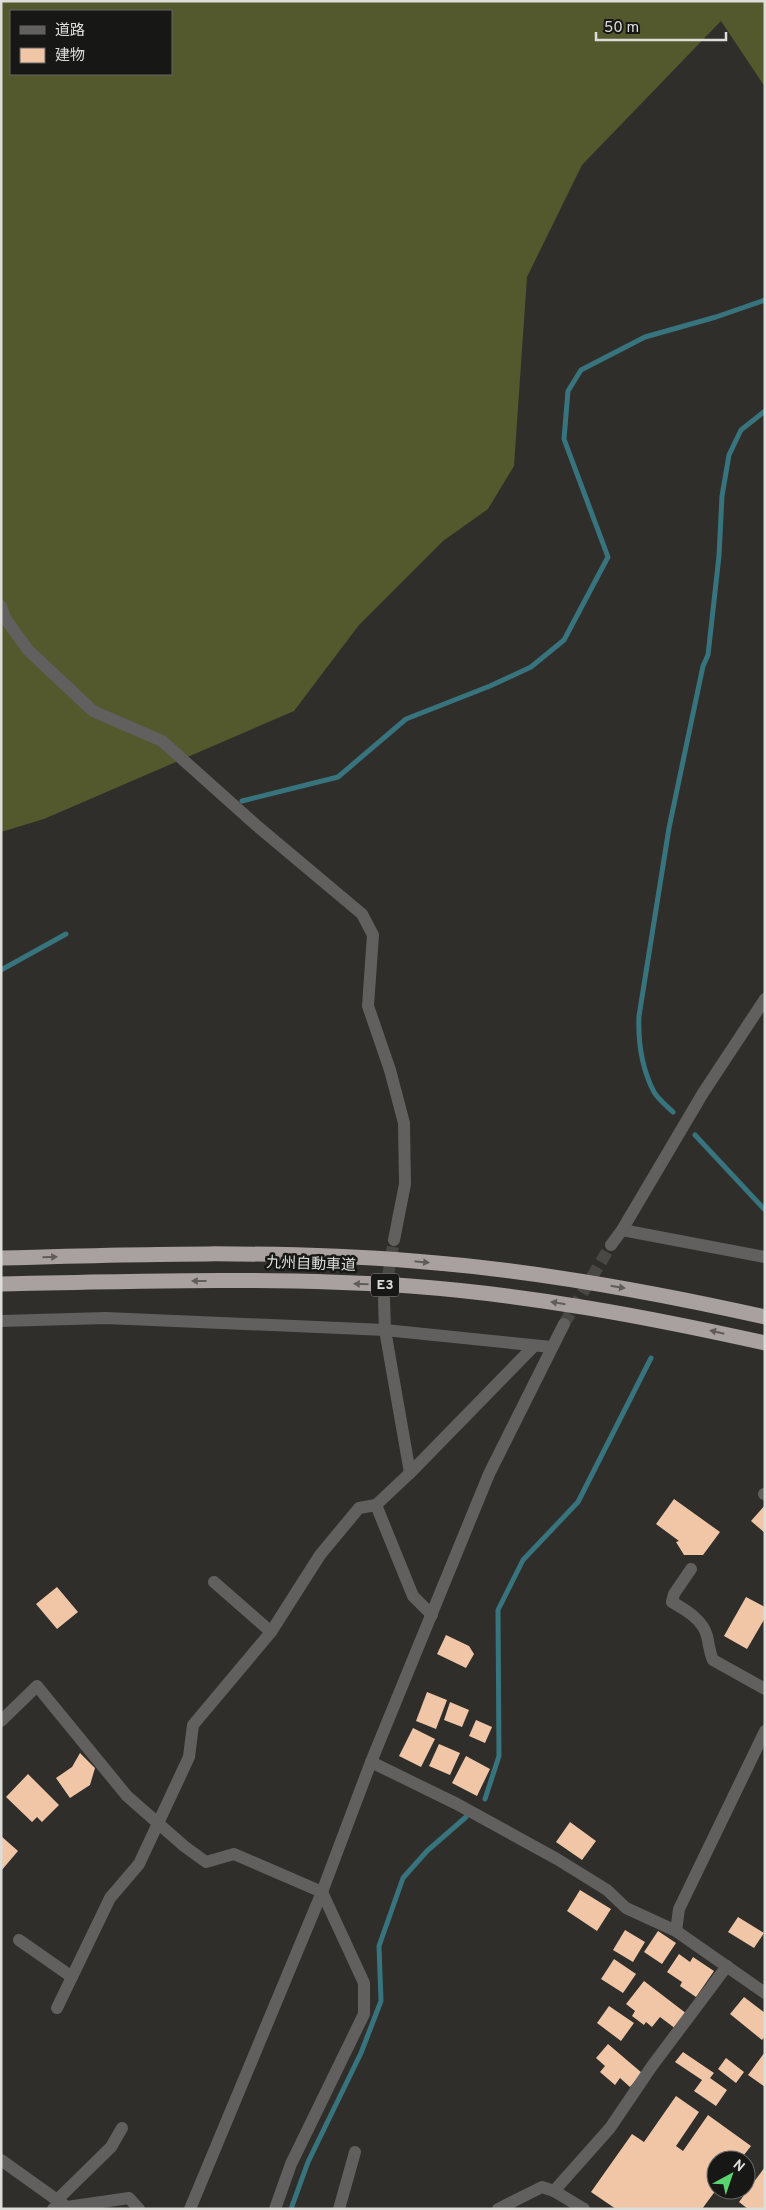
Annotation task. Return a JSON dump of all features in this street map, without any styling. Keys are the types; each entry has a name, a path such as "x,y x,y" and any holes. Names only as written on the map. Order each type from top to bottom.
{"highway":[{"name":"九州自動車道","path":"1,1258 151,1254 266,1255 414,1261 538,1274 632,1289 765,1317"},
{"name":"九州自動車道","path":"1,1284 276,1281 410,1286 532,1298 646,1317 765,1343"}],"street":[{"path":"1,606 5,618 28,650 93,711 162,741 256,825 362,914 373,935 368,1006 390,1070 404,1123 405,1184 394,1240"},
{"path":"611,1245 622,1230 703,1093 765,999"},
{"path":"622,1230 765,1257"},
{"path":"384,1299 386,1330 410,1473"},
{"path":"1,1321 106,1318 386,1330 551,1347"},
{"path":"190,2209 322,1892 371,1762 489,1474 564,1324"},
{"path":"56,2008 110,1898 139,1864 189,1757 193,1725 271,1632 320,1555 359,1508 376,1505 410,1473 534,1346"},
{"path":"376,1505 413,1596 432,1615"},
{"path":"691,1569 674,1594 672,1602 686,1610 700,1623 707,1634 709,1652 713,1660 765,1689"},
{"path":"214,1582 271,1632"},
{"path":"1,1721 37,1686 127,1796 184,1846 206,1862 234,1854 322,1892 364,1983 364,2014 291,2164 275,2209"},
{"path":"676,1931 679,1908 765,1731"},
{"path":"371,1762 456,1804 557,1859 607,1890 626,1908 676,1931 765,1993"},
{"path":"18,1940 72,1977"},
{"path":"554,2191 610,2128 652,2066 727,1966"},
{"path":"58,2205 112,2147 122,2128"},
{"path":"338,2209 355,2152"},
{"path":"1,2160 58,2205 129,2198 140,2209"},
{"path":"498,2209 542,2187 554,2191 584,2209"}],"green space":[{"path":"1,1 765,1 765,87 721,21 582,165 527,277 514,466 488,509 443,541 359,625 294,711 44,819 1,832"}],"building":[{"path":"674,1499 720,1532 703,1555 684,1555 676,1542 679,1541 656,1524"},
{"path":"765,1505 765,1533 751,1521"},
{"path":"57,1587 78,1612 57,1629 36,1604"},
{"path":"746,1597 765,1607 765,1618 747,1649 724,1636"},
{"path":"446,1635 469,1646 474,1654 466,1668 437,1654"},
{"path":"427,1692 447,1700 436,1729 416,1721"},
{"path":"450,1702 469,1710 462,1727 444,1720"},
{"path":"476,1720 492,1727 485,1743 469,1736"},
{"path":"413,1728 435,1739 421,1767 399,1756"},
{"path":"439,1744 460,1753 450,1775 429,1766"},
{"path":"80,1753 95,1768 90,1785 70,1798 56,1778 72,1767"},
{"path":"466,1756 490,1769 477,1796 452,1783"},
{"path":"28,1774 59,1805 42,1822 37,1817 32,1822 6,1797"},
{"path":"570,1822 596,1841 582,1860 556,1842"},
{"path":"1,1836 18,1851 1,1871"},
{"path":"580,1890 611,1909 597,1931 567,1911"},
{"path":"738,1917 764,1933 754,1948 728,1932"},
{"path":"625,1930 645,1942 633,1962 613,1950"},
{"path":"658,1931 676,1943 662,1964 644,1952"},
{"path":"679,1954 690,1962 693,1957 714,1971 696,1997 680,1986 682,1982 667,1972"},
{"path":"614,1959 636,1974 623,1993 601,1979"},
{"path":"644,1981 687,2014 676,2029 660,2017 652,2027 646,2022 644,2025 632,2016 635,2011 626,2004"},
{"path":"744,1997 765,2013 765,2036 762,2040 730,2014"},
{"path":"609,2006 634,2023 621,2041 597,2023"},
{"path":"608,2044 642,2073 630,2087 620,2078 615,2085 600,2072 605,2066 596,2058"},
{"path":"683,2052 714,2073 710,2078 727,2090 716,2106 694,2091 702,2080 675,2062"},
{"path":"765,2052 765,2087 748,2075"},
{"path":"726,2058 744,2072 736,2083 718,2069"},
{"path":"676,2096 699,2112 676,2146 683,2151 708,2115 751,2146 748,2150 706,2150 706,2200 709,2200 702,2209 616,2209 591,2192 632,2134 644,2142"},
{"path":"765,2167 765,2209 748,2209 739,2202 740,2200 756,2200 756,2179"}],"waterway":[{"path":"242,801 338,777 406,719 490,686 531,667 564,640 608,557 564,439 568,391 581,370 645,337 716,317 765,300"},
{"path":"673,1112 656,1095 646,1074 640,1045 639,1016 669,828 703,666 708,655 719,556 722,496 729,455 741,430 765,411"},
{"path":"1,970 66,934"},
{"path":"695,1135 765,1210"},
{"path":"485,1799 499,1756 498,1610 523,1560 578,1502 651,1358"},
{"path":"291,2209 308,2162 361,2053 381,2001 379,1946 403,1878 427,1851 466,1817"}],"tunnel":[{"path":"385,1294 394,1240"},
{"path":"564,1324 611,1245"}]}
